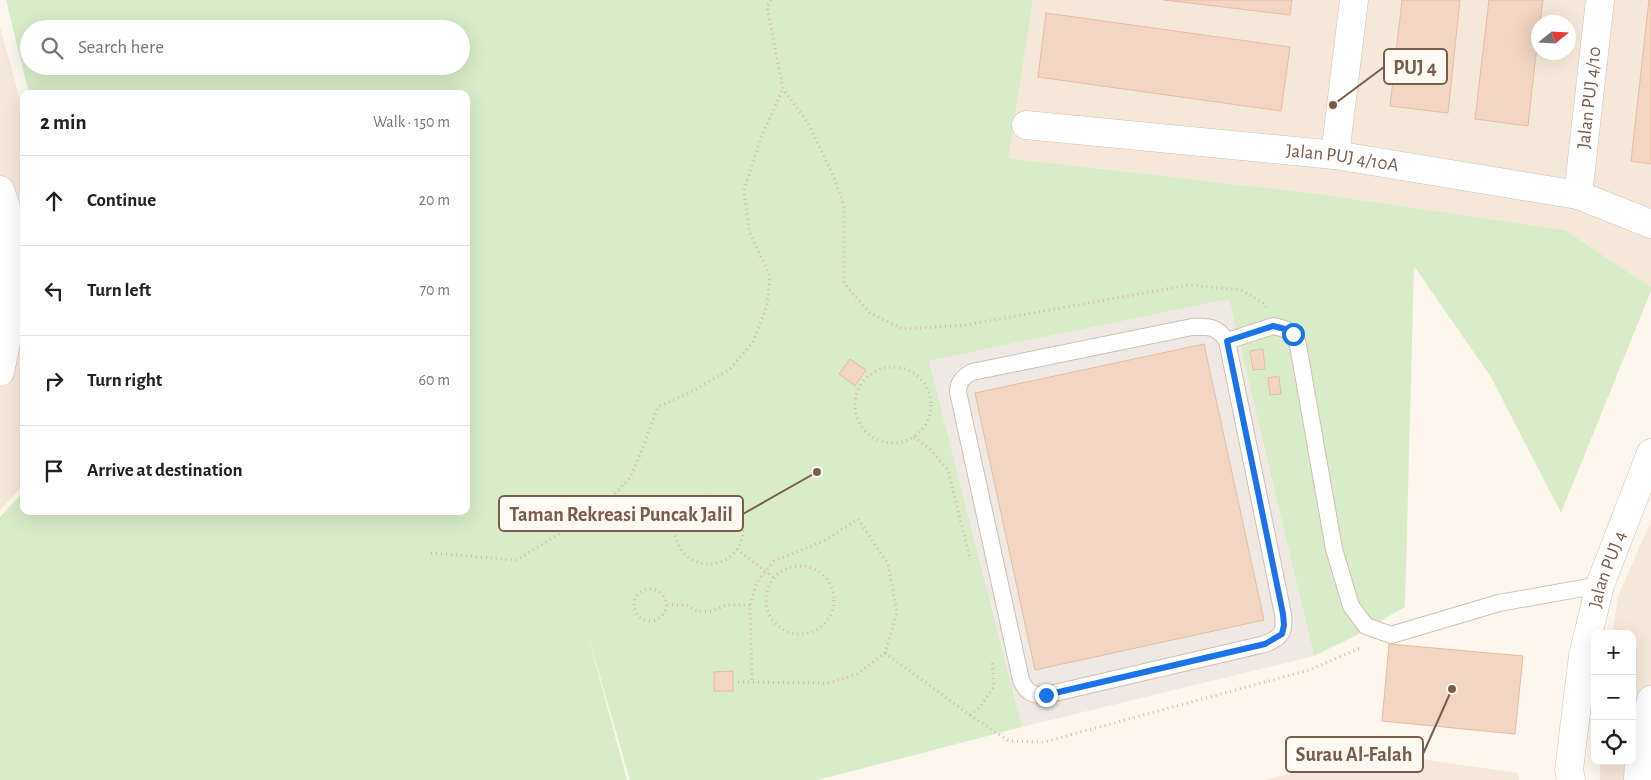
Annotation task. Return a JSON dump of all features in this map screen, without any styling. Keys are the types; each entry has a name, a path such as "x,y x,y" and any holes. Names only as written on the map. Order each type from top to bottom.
{"street":[{"path":"1335,155 1354,0"},
{"name":"Jalan PUJ 4/10","path":"1578,195 1600,0"},
{"name":"Jalan PUJ 4/10A","path":"1026,126 1335,155 1578,195 1651,224"},
{"path":"0,190 6,207 8,303 6,343 0,372"},
{"name":"Jalan PUJ 4","path":"1571,780 1569,770 1583,656 1600,585 1651,453"},
{"path":"1638,780 1639,758 1651,700"}],"lane":[{"path":"1207,326 1221,332 1227,341 1283,614 1284,625 1282,634 1265,644 1046,695 1038,696 1030,693 1024,688 1021,680 958,392 960,381 972,372 1192,327 1207,326"},
{"path":"1227,341 1273,326 1285,329 1293,334 1298,345 1334,550 1351,606 1366,626 1391,634 1499,603 1600,585"}],"path":[{"path":"771,0 767,7 783,89 808,123 833,175 844,206 844,283 870,313 903,329 966,325 1189,285 1241,290 1265,304 1273,326"},
{"path":"431,554 517,560 602,507 630,478 644,447 658,407 694,391 730,369 753,342 767,306 770,276 749,231 744,190 762,135 783,89"},
{"path":"895,366 917,375 925,384 930,395 931,407 929,418 923,429 914,437 903,442 891,443 869,435 861,425 856,415 855,402 864,380 872,372 895,366"},
{"path":"914,437 931,450 948,470 971,563"},
{"path":"710,496 722,498 732,505 739,514 742,538 737,549 730,557 719,563 707,564 696,562 686,555 679,546 675,534 676,522 680,511 688,503 699,498 710,496"},
{"path":"738,682 829,683 857,674 885,653 897,612 888,564 858,519 824,541 774,562 757,582 750,605 752,682"},
{"path":"737,549 774,578"},
{"path":"805,565 816,569 832,587 834,598 832,610 827,621 818,629 807,633 784,630 775,623 769,612 766,600 768,589 774,578 782,570 793,566 805,565"},
{"path":"646,589 654,589 660,592 665,598 667,605 665,612 654,621 640,618 634,605 636,598 646,589"},
{"path":"667,605 687,605 698,612 712,611 727,605 750,605"},
{"path":"970,715 979,708 994,687 992,654"}],"shaded area":[{"path":"1033,0 1651,0 1651,287 1565,230 1320,194 1007,158"},
{"path":"0,27 20,100 20,488 0,510"},
{"path":"1229,299 1314,656 1022,727 929,361"},
{"path":"1651,521 1651,780 1600,780 1600,765 1636,765 1636,630 1613,630 1618,596"},
{"path":"1378,753 1518,773 1519,780 1264,780"}],"green space":[{"path":"6,0 1033,0 1008,158 1320,194 1565,230 1651,287 1561,513 1491,377 1414,266 1405,607 1355,636 1314,656 1229,299 929,361 1022,727 818,780 630,780 587,632 627,780 0,780 0,517 20,495 20,515 470,515 470,90 28,90 24,75 470,75 470,20 20,20 20,57"}],"building":[{"path":"1164,0 1292,0 1290,15"},
{"path":"1402,0 1460,0 1448,113 1390,106"},
{"path":"1489,0 1543,0 1541,15 1531,15 1531,60 1535,60 1528,126 1475,119"},
{"path":"1649,0 1651,0 1651,164 1631,161"},
{"path":"1046,13 1290,47 1281,111 1038,77"},
{"path":"1204,344 1264,620 1035,670 975,393"},
{"path":"1263,349 1265,369 1253,370 1250,351"},
{"path":"850,359 866,370 855,386 839,374"},
{"path":"1279,376 1281,394 1270,395 1268,378"},
{"path":"1389,644 1523,656 1515,734 1382,721"},
{"path":"733,671 733,691 714,691 714,672"}],"place":[{"name":"PUJ 4","path":"1333,105"},
{"name":"Taman Rekreasi Puncak Jalil","path":"817,472"},
{"name":"Surau Al-Falah","path":"1452,689"}],"route":[{"path":"1046,695 1265,644 1282,634 1284,625 1283,614 1227,341 1273,326 1285,329 1293,334"}]}
